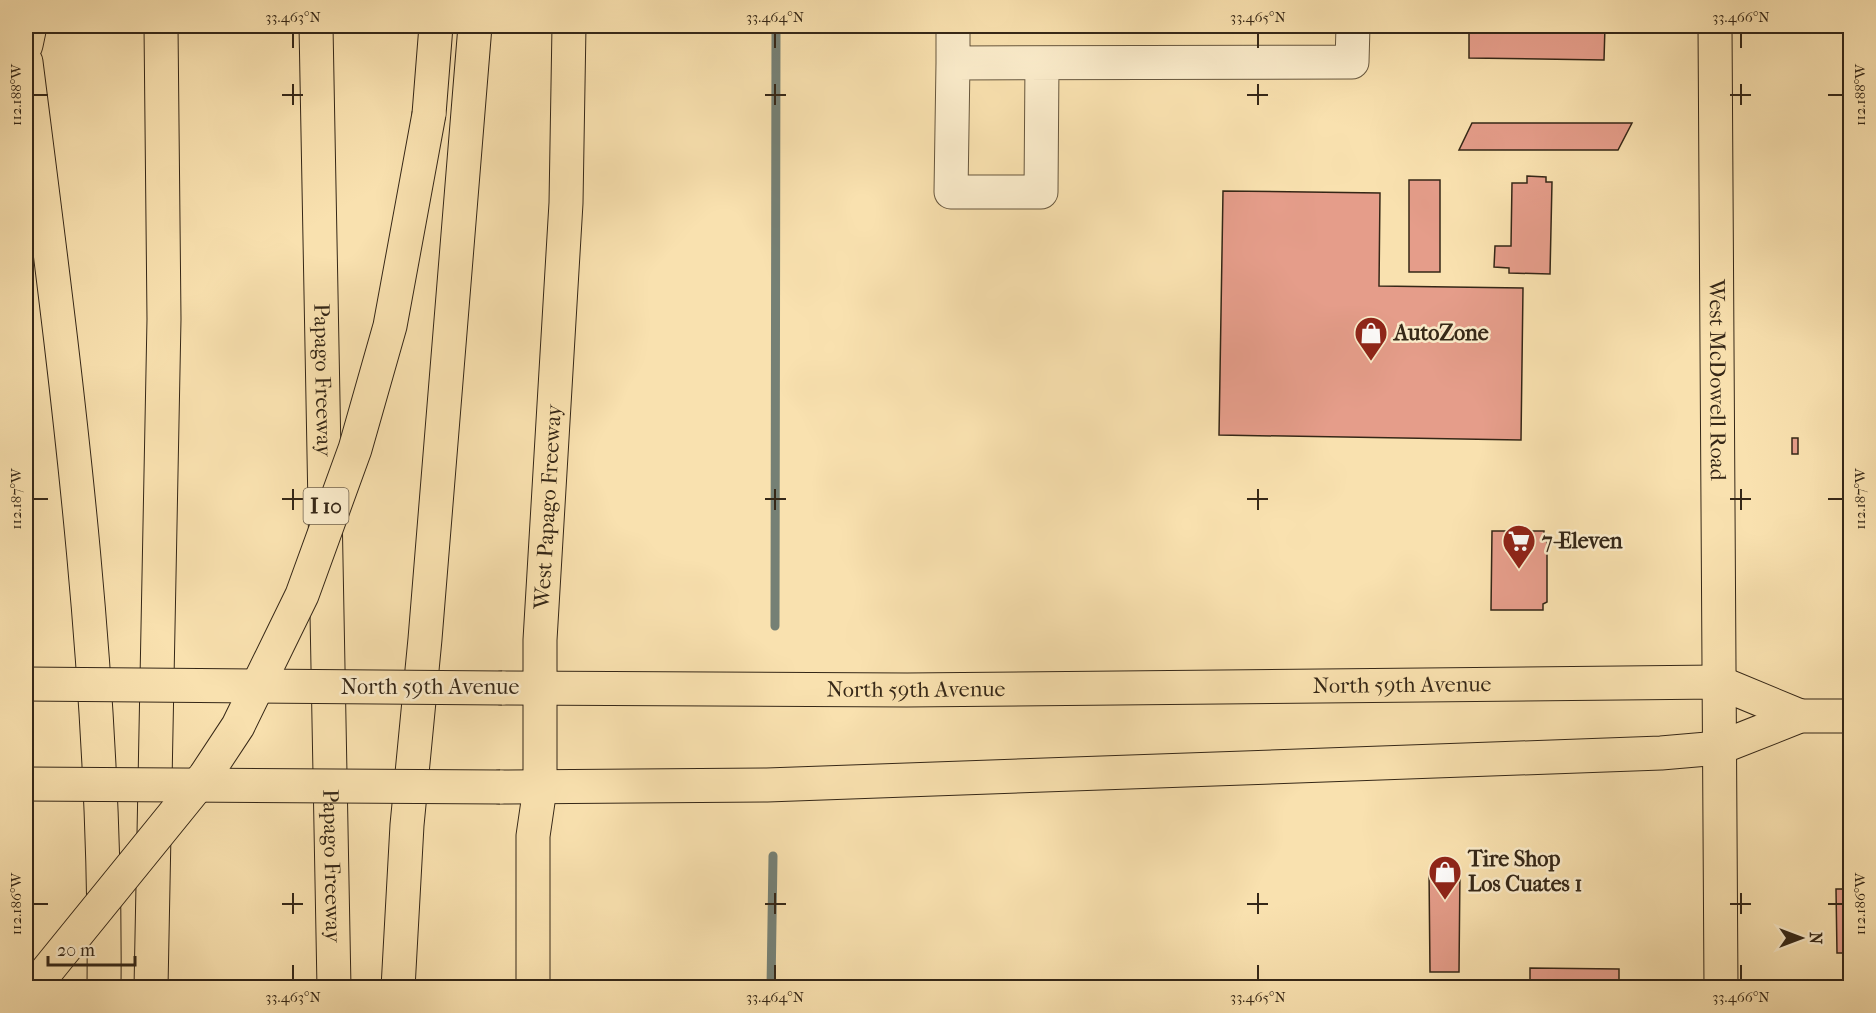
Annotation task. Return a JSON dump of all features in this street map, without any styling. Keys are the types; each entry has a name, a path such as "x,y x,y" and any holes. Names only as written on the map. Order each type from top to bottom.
{"main road":[{"path":"26,45 30,26"},
{"path":"151,987 164,319 162,26"},
{"name":"Papago Freeway","path":"316,26 334,987"},
{"path":"33,987 205,776 238,726 302,595 355,448 387,337 429,114 436,26"},
{"path":"398,987 407,825 425,639 475,26"},
{"name":"West Papago Freeway","path":"533,987 533,836 540,788 540,640 566,203 569,26"},
{"name":"West McDowell Road","path":"1715,26 1721,987"},
{"path":"26,62 71,430 87,582 100,751 104,987"},
{"name":"North 59th Avenue","path":"26,684 907,690 1718,682 1800,716"},
{"name":"North 59th Avenue","path":"26,784 540,788 834,783 1661,753 1719,748 1800,716 1851,716"}],"lane":[{"path":"953,26 951,192 1041,192 1042,63"},
{"path":"953,63 1352,62 1353,26"}],"building":[{"path":"1469,26 1605,26 1604,60 1469,58"},
{"path":"1472,123 1632,123 1618,150 1459,150"},
{"path":"1527,176 1546,177 1546,182 1552,182 1550,274 1509,273 1509,268 1494,267 1495,246 1511,246 1512,183 1527,183"},
{"path":"1409,180 1440,180 1440,272 1409,272"},
{"name":"AutoZone","path":"1223,191 1380,193 1379,286 1523,288 1521,440 1219,435"},
{"path":"1792,438 1798,438 1798,454 1792,454"},
{"name":"7-Eleven","path":"1492,531 1544,531 1544,536 1547,538 1547,602 1543,604 1543,610 1491,610"},
{"name":"Tire Shop Los Cuates 1","path":"1460,869 1459,972 1430,972 1429,870"},
{"path":"1836,889 1850,889 1850,953 1837,953"},
{"path":"1530,968 1619,969 1619,988 1530,988"}],"waterway":[{"path":"775,626 776,26"},
{"path":"771,988 773,856"}],"place":[{"name":"AutoZone","path":"1371,362"},
{"name":"7-Eleven","path":"1519,570"},
{"name":"Tire Shop Los Cuates 1","path":"1445,901"}]}
